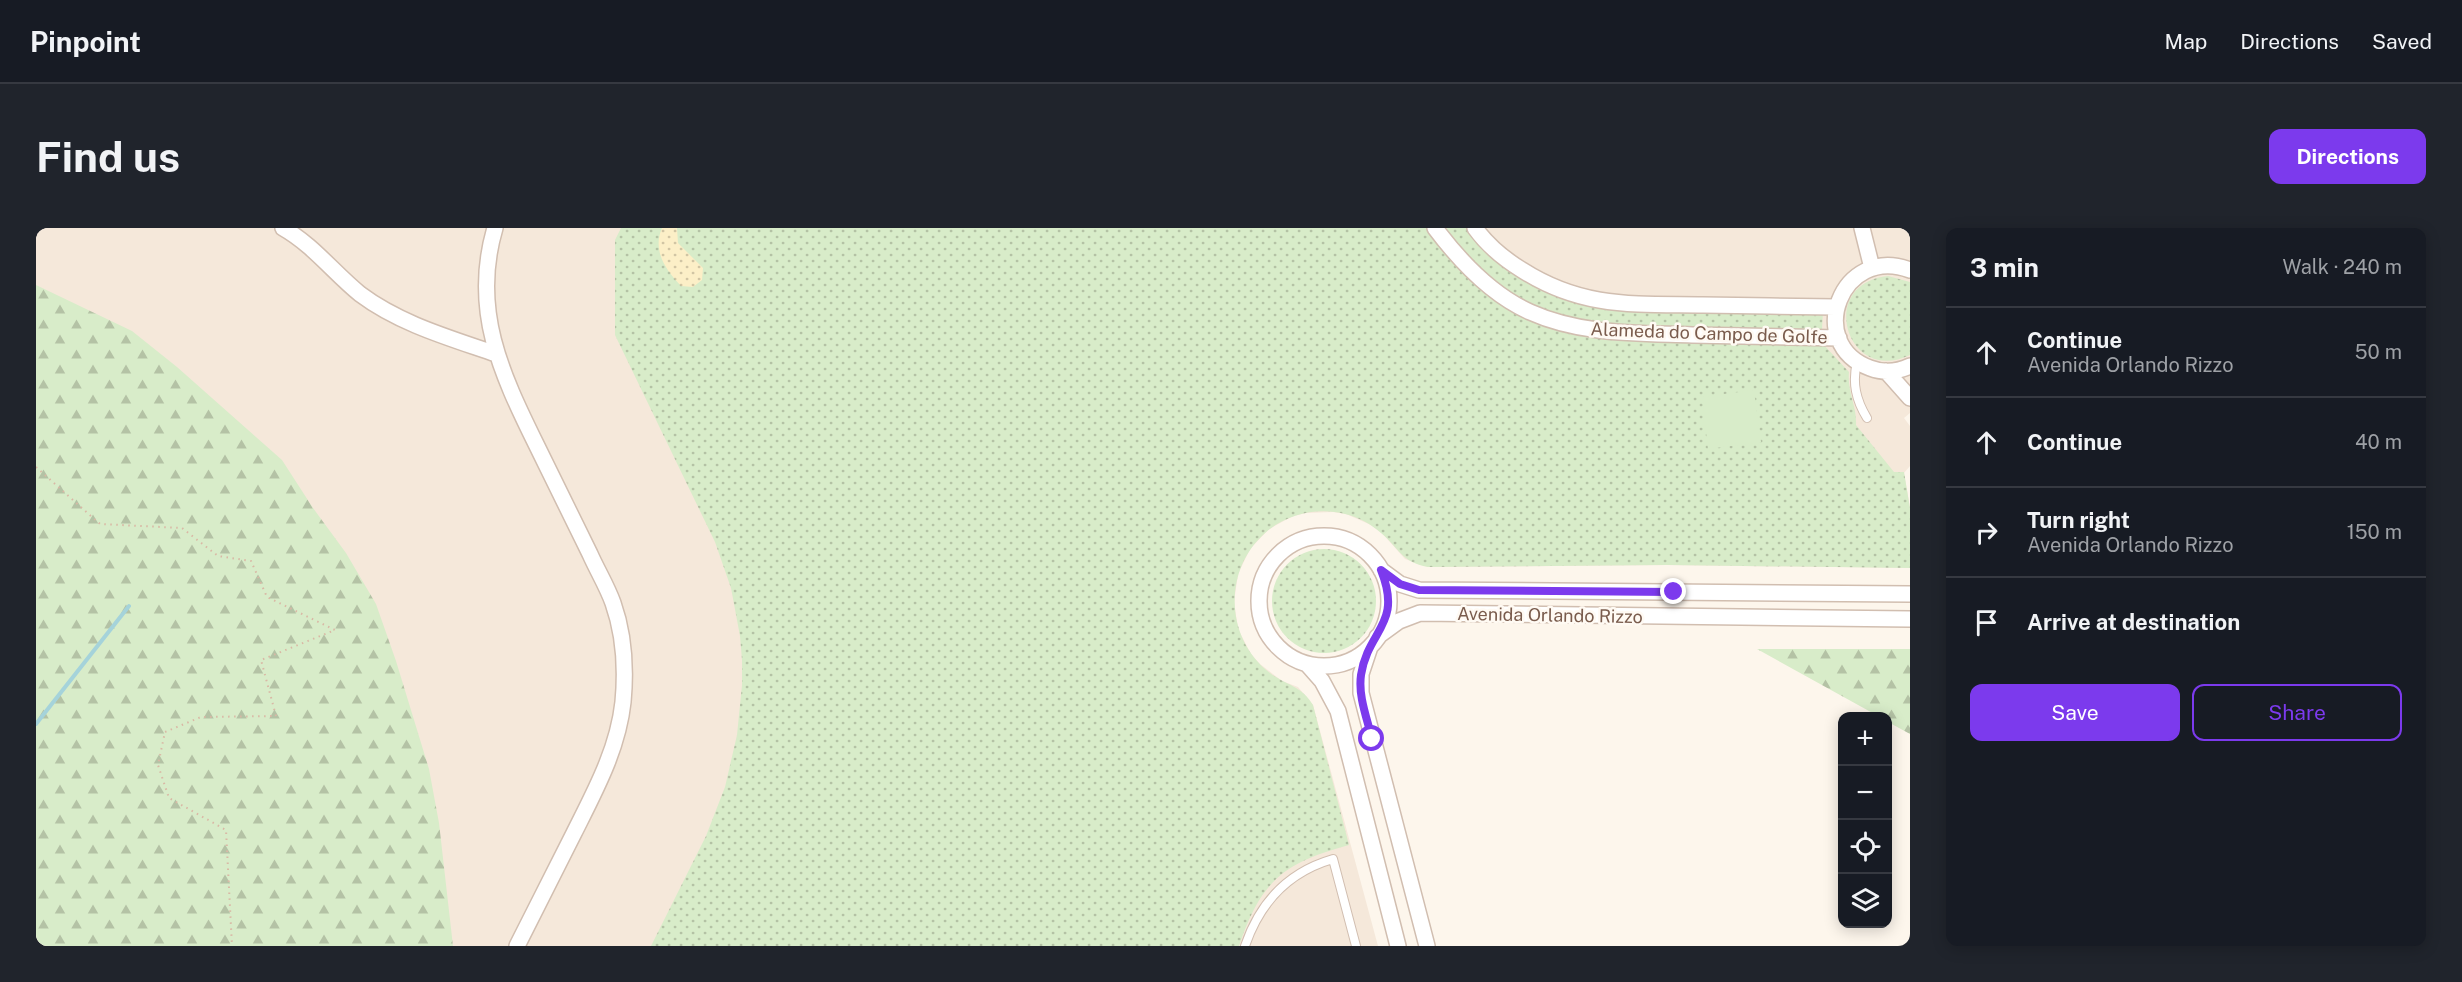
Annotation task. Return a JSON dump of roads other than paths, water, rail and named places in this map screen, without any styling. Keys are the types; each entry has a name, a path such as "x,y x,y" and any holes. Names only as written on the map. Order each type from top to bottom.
{"street":[{"path":"495,228 489,253 486,293 496,354 511,393 613,602 619,622 624,662 620,725 606,768 517,946"},
{"name":"Alameda do Campo de Golfe","path":"1435,228 1455,255 1488,285 1529,312 1574,327 1618,333 1839,338"},
{"name":"Alameda do Campo de Golfe","path":"1475,228 1482,238 1505,259 1545,285 1581,298 1619,304 1836,307"},
{"path":"1862,228 1872,268"},
{"path":"287,229 300,237 361,294 408,323 496,354"},
{"path":"1910,270 1888,266 1872,268 1851,281 1836,307 1839,338 1843,347 1857,362 1866,367 1886,371 1910,366"},
{"path":"1886,371 1910,398"},
{"path":"1374,642 1361,654 1341,664 1329,666 1307,664 1287,655 1265,629 1261,617 1259,592 1268,568 1285,550 1302,541 1333,537 1356,545 1366,552 1381,570 1385,581 1387,616 1361,674 1361,693 1426,946"},
{"name":"Avenida Orlando Rizzo","path":"1381,570 1400,584 1419,590 1910,594"},
{"name":"Avenida Orlando Rizzo","path":"1374,642 1399,621 1420,614 1910,619"},
{"path":"1307,664 1322,681 1338,711 1398,946"}],"lane":[{"path":"1857,362 1855,390 1867,418"},
{"path":"1245,946 1260,912 1280,887 1305,869 1333,859 1356,946"}],"waterway":[{"path":"36,724 129,606"}]}
